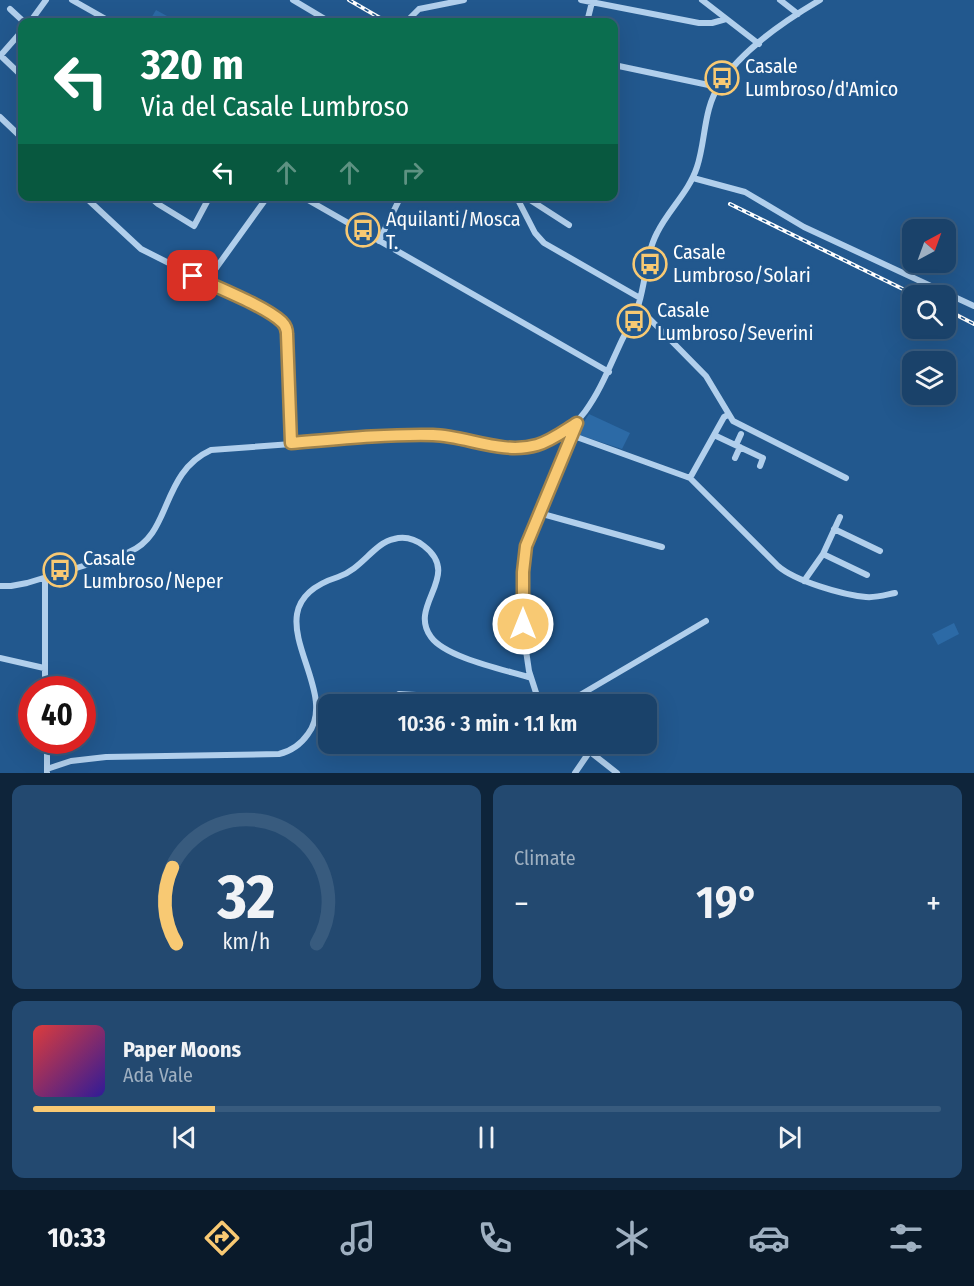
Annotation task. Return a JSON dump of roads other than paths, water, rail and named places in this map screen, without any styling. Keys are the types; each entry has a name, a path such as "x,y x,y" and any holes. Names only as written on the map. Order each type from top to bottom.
{"street":[{"path":"33,18 46,0"},
{"path":"72,0 104,18"},
{"path":"292,0 323,18"},
{"path":"410,18 416,10 449,1 464,0"},
{"path":"581,0 701,23 726,19"},
{"path":"702,0 759,44"},
{"path":"780,0 798,14"},
{"path":"536,694 531,678 524,637 523,572 526,546 539,513 571,435 600,390 638,306 656,234 693,178 709,108 718,87 738,62 759,44 820,0"},
{"path":"588,18 592,2"},
{"path":"10,9 20,18"},
{"path":"18,35 0,55 18,72"},
{"path":"618,66 718,87"},
{"path":"0,117 18,134"},
{"path":"693,178 745,192 804,227 974,306"},
{"path":"89,201 141,249 263,310 276,317 285,326 291,443"},
{"path":"155,201 194,226 207,201"},
{"path":"206,282 264,201"},
{"path":"310,201 609,372"},
{"path":"379,241 399,201"},
{"path":"519,201 536,233 546,244 640,298"},
{"path":"532,201 569,225"},
{"path":"638,306 706,376 728,415 741,426 846,478"},
{"path":"690,478 723,417 728,415"},
{"path":"0,594 4,586 45,578 129,552 142,545 155,530 177,479 204,453 219,448 434,435 495,446 524,447 545,442 577,423"},
{"path":"735,458 741,434"},
{"path":"571,435 690,478 780,567 804,581 863,597 895,593"},
{"path":"714,435 763,458 760,466"},
{"path":"539,513 662,547"},
{"path":"804,581 823,554 840,517"},
{"path":"834,529 880,550"},
{"path":"46,754 47,771 71,761 106,757 279,754 298,746 311,730 318,709 315,692 297,637 301,605 317,587 352,571 379,546 393,539 406,538 417,541 428,549 437,562 438,579 425,616 426,628 435,642 454,654 531,678"},
{"path":"823,554 867,575"},
{"path":"44,676 45,578"},
{"path":"582,694 706,621"},
{"path":"0,658 44,668"},
{"path":"575,773 589,754"},
{"path":"593,754 617,773"}],"railway":[{"path":"349,0 380,18"},
{"path":"730,204 902,289"},
{"path":"956,315 974,324"}],"place":[{"name":"Casale Lumbroso/d'Amico","path":"722,78"},
{"name":"Aquilanti/Mosca T.","path":"363,230"},
{"name":"Casale Lumbroso/Solari","path":"650,264"},
{"name":"Casale Lumbroso/Severini","path":"634,321"},
{"name":"Casale Lumbroso/Neper","path":"60,570"}]}
